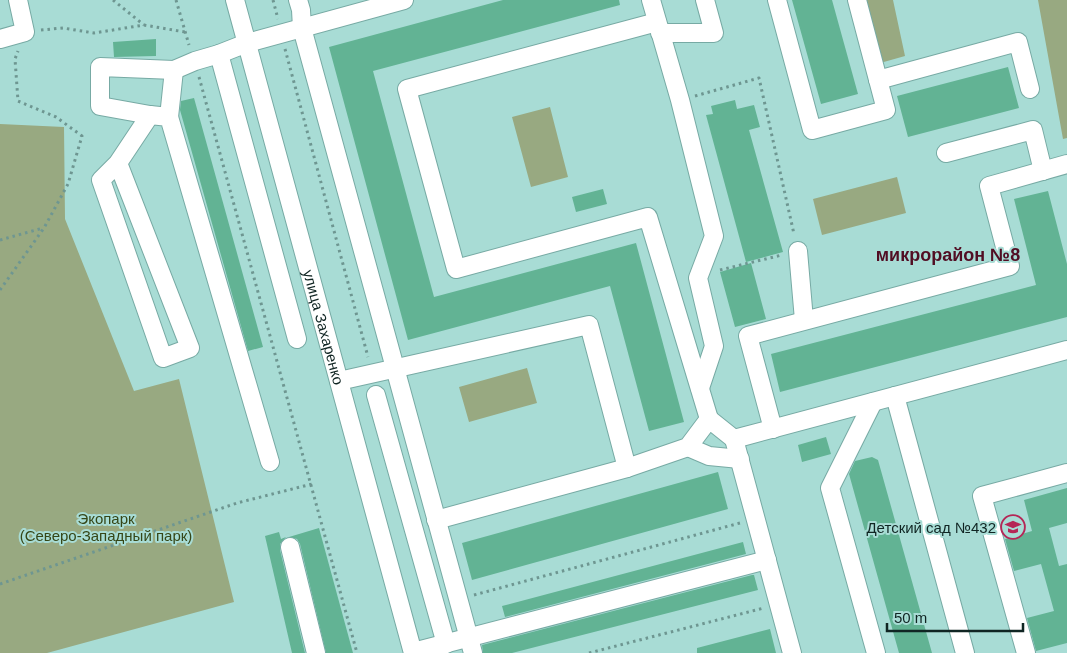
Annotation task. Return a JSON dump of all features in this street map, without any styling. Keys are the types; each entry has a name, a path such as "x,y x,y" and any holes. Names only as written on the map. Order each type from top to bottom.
{"street":[{"path":"0,39 25,32 18,0"},
{"name":"улица Захаренко","path":"235,0 413,653"},
{"path":"298,0 301,10 302,28 471,645"},
{"path":"651,0 680,100 714,236 698,278 714,346 700,388"},
{"path":"705,0 714,33 658,28 407,90 456,269 648,217 710,419 734,439 792,653"},
{"path":"777,0 812,130 886,110 857,0"},
{"path":"169,117 150,116 100,106 100,66 174,70 247,43 395,1"},
{"path":"878,80 1018,42 1030,89"},
{"path":"220,54 297,339"},
{"path":"174,70 169,117 270,462"},
{"path":"118,163 190,348 162,358 101,180 118,163 150,116"},
{"path":"946,153 1033,130 1044,171"},
{"path":"773,429 748,336 1010,266 989,186 1067,164"},
{"path":"798,251 804,320"},
{"path":"339,381 372,372 589,325 627,468"},
{"path":"734,439 1067,350"},
{"path":"376,395 446,644"},
{"path":"895,396 965,653"},
{"path":"873,402 830,488 876,653"},
{"path":"436,520 627,468 688,447 710,419"},
{"path":"688,447 709,456 740,459"},
{"path":"1026,653 982,496 1067,473"},
{"path":"290,547 316,653"},
{"path":"413,653 446,644 471,645 767,560"}],"path":[{"path":"113,0 144,25"},
{"path":"176,0 195,62 312,484 357,653"},
{"path":"273,0 372,372"},
{"path":"0,290 44,228 68,184 82,136 56,117 18,101 15,59 25,32 63,28 94,33 144,25 186,32"},
{"path":"680,100 759,78 798,251 700,275"},
{"path":"0,240 44,228"},
{"path":"0,584 237,503 312,484"},
{"path":"458,600 756,519"},
{"path":"589,653 779,604"}],"green space":[{"path":"850,0 893,0 905,56 866,67"},
{"path":"1038,0 1067,0 1067,138 1063,139"},
{"path":"550,107 568,177 531,187 512,117"},
{"name":"Экопарк (Северо-Западный парк)","path":"0,124 64,127 65,219 134,391 179,379 234,602 47,653 0,653"},
{"path":"897,177 906,213 822,235 813,199"},
{"path":"527,368 537,403 469,422 459,387"}],"building":[{"path":"503,0 619,0 620,5 373,71 434,297 636,243 684,422 649,431 610,286 408,340 329,47"},
{"path":"792,0 832,0 858,94 821,104"},
{"path":"156,39 156,56 114,57 113,42"},
{"path":"1008,67 1019,108 908,137 897,96"},
{"path":"194,98 263,347 248,351 180,110 181,101"},
{"path":"735,100 737,109 754,105 760,127 749,130 783,252 746,262 706,115 713,114 711,106"},
{"path":"603,189 607,204 576,212 572,197"},
{"path":"1048,191 1067,264 1067,317 780,392 771,354 1036,285 1014,199"},
{"path":"751,263 766,319 735,327 720,272"},
{"path":"826,437 831,454 802,462 798,445"},
{"path":"872,457 878,460 932,653 899,653 849,474 855,461"},
{"path":"718,472 728,509 472,580 462,543"},
{"path":"1067,488 1067,523 1049,528 1059,566 1067,564 1067,643 1036,651 1027,618 1054,611 1041,564 1014,571 1005,539 1032,531 1024,500"},
{"path":"319,528 353,653 326,653 300,544 297,539 289,537"},
{"path":"279,532 281,539 286,537 280,544 280,550 305,653 292,653 265,536"},
{"path":"743,542 746,554 505,617 502,606"},
{"path":"754,575 758,590 512,653 483,653 482,645"},
{"path":"770,629 776,653 697,653 697,648"}],"place":[{"name":"Детский сад №432","path":"1013,527"}],"district":[{"name":"микрорайон №8","path":"948,255"}]}
